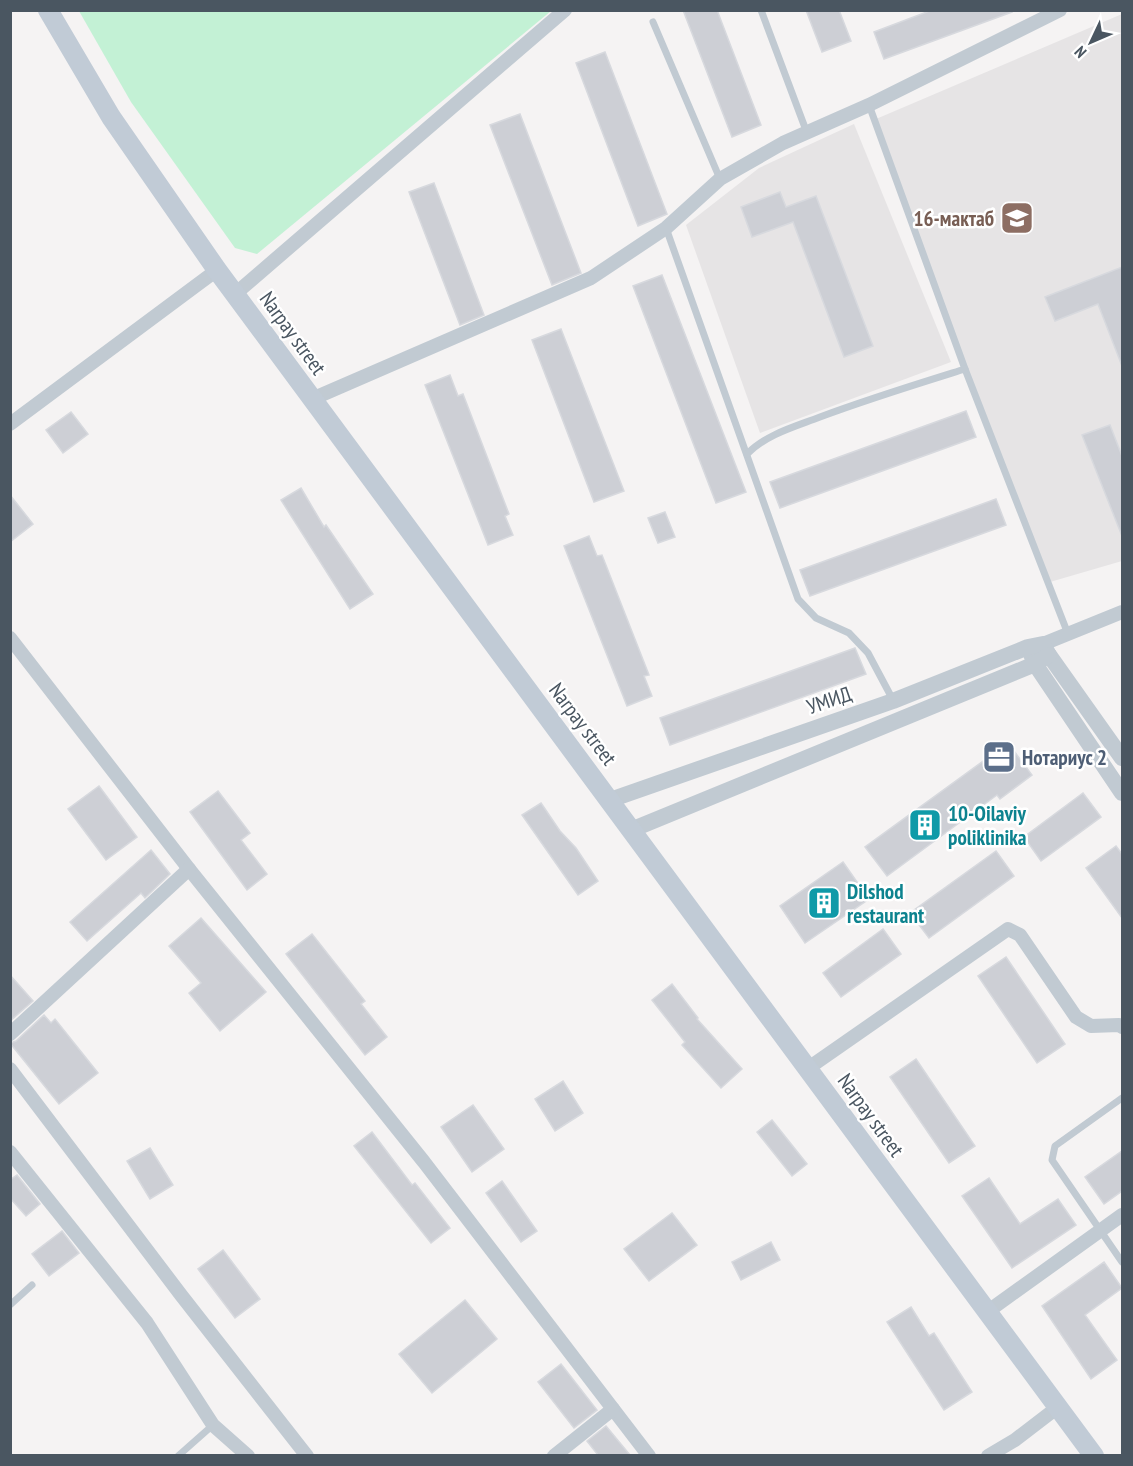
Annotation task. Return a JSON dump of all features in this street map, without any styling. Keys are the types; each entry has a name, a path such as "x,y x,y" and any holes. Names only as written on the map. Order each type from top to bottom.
{"main road":[{"name":"Narpay street","path":"48,10 111,117 217,270 1094,1455"}],"street":[{"path":"235,294 565,10"},
{"path":"312,399 591,278 666,228 720,179 783,143 869,105 1060,10"},
{"path":"10,424 217,270"},
{"path":"1039,653 1064,635 1122,612"},
{"path":"10,638 189,868 424,1162 649,1455"},
{"path":"1039,653 1122,758"},
{"path":"1039,653 1122,794"},
{"name":"УМИД","path":"609,800 893,701 1039,653"},
{"name":"УМИД","path":"631,830 1039,653"},
{"path":"10,1034 189,868"},
{"path":"807,1069 1008,929 1020,935 1076,1017 1091,1026 1119,1025 1122,1027"},
{"path":"10,1069 181,1295 308,1455"},
{"path":"10,1152 147,1323 213,1425 248,1455"},
{"path":"987,1312 1122,1215"},
{"path":"988,1455 1015,1440 1058,1407"},
{"path":"554,1455 613,1409"}],"lane":[{"path":"761,10 807,133"},
{"path":"653,22 720,179"},
{"path":"869,105 1064,635"},
{"path":"666,228 798,599 816,618 849,633 868,653 893,701"},
{"path":"747,454 757,444 773,435 860,402 965,369"},
{"path":"1122,1098 1055,1146 1052,1160 1122,1262"},
{"path":"10,1305 32,1285"},
{"path":"178,1455 213,1425"}],"shaded area":[{"name":"16-мактаб","path":"1122,14 1122,561 1050,582 948,317 876,119"},
{"path":"854,124 951,362 760,433 686,225 759,168"}],"green space":[{"path":"79,11 551,11 257,254 235,248 131,102"}],"building":[{"path":"683,10 717,10 761,125 732,137"},
{"path":"806,10 839,10 851,41 822,52"},
{"path":"932,10 1011,10 1012,12 884,59 874,32"},
{"path":"605,52 667,214 638,226 576,63"},
{"path":"520,114 581,273 552,285 490,125"},
{"path":"434,183 484,315 460,325 409,192"},
{"path":"780,192 786,207 816,196 873,346 844,357 793,222 752,237 741,207"},
{"path":"1122,267 1122,366 1098,304 1055,321 1045,297"},
{"path":"662,275 746,492 716,503 633,286"},
{"path":"561,329 624,491 594,502 532,340"},
{"path":"450,375 458,396 463,394 509,514 505,516 513,535 488,545 425,385"},
{"path":"966,411 976,437 780,508 770,482"},
{"path":"71,412 88,434 63,453 46,430"},
{"path":"1110,425 1122,456 1122,536 1082,435"},
{"path":"301,488 324,527 326,525 373,594 350,609 281,500"},
{"path":"10,495 33,524 10,542"},
{"path":"996,499 1006,525 810,596 800,570"},
{"path":"665,512 675,537 658,543 648,518"},
{"path":"589,536 597,556 602,555 649,675 644,676 652,696 627,706 564,546"},
{"path":"855,648 866,674 670,745 660,718"},
{"name":"10-Oilaviy poliklinika","path":"1008,743 1032,775 1000,799 997,795 887,876 865,847"},
{"path":"99,786 137,837 106,860 68,809"},
{"path":"218,791 250,833 241,840 267,874 247,890 190,812"},
{"path":"1083,793 1101,817 1041,861 1024,837"},
{"path":"541,803 598,881 578,895 522,815"},
{"path":"1116,846 1122,854 1122,918 1086,868"},
{"path":"151,850 170,874 145,898 141,893 87,941 70,922"},
{"path":"996,851 1014,876 929,938 910,913"},
{"name":"Dilshod restaurant","path":"843,862 869,899 805,943 780,906"},
{"path":"201,918 266,992 220,1031 189,993 201,983 169,946"},
{"path":"883,929 901,954 841,997 823,973"},
{"path":"312,934 365,1001 361,1004 387,1037 365,1055 286,954"},
{"path":"1006,957 1065,1044 1037,1063 978,976"},
{"path":"10,975 33,1001 10,1021"},
{"path":"672,984 697,1019 742,1069 721,1088 682,1045 685,1042 652,1000"},
{"path":"44,1015 51,1023 55,1019 98,1073 59,1104 10,1043 16,1041"},
{"path":"916,1059 975,1146 949,1163 890,1077"},
{"path":"563,1081 583,1113 555,1131 535,1099"},
{"path":"473,1105 504,1149 472,1172 441,1127"},
{"path":"772,1120 807,1164 792,1176 757,1132"},
{"path":"372,1132 412,1185 415,1183 450,1228 431,1243 354,1146"},
{"path":"150,1148 173,1185 150,1199 127,1161"},
{"path":"1122,1151 1122,1191 1104,1204 1085,1177"},
{"path":"17,1175 40,1204 26,1216 10,1198 10,1180"},
{"path":"989,1178 1020,1224 1058,1199 1076,1225 1012,1268 962,1196"},
{"path":"502,1181 537,1231 521,1242 486,1193"},
{"path":"672,1213 697,1245 649,1281 624,1249"},
{"path":"62,1231 79,1253 49,1276 32,1254"},
{"path":"771,1242 780,1260 741,1280 732,1262"},
{"path":"223,1250 260,1299 235,1318 198,1269"},
{"path":"1104,1262 1122,1288 1085,1315 1117,1360 1091,1379 1042,1306"},
{"path":"465,1300 497,1339 432,1393 399,1354"},
{"path":"911,1307 929,1336 934,1333 972,1392 944,1410 887,1322"},
{"path":"561,1364 597,1410 574,1428 538,1382"},
{"path":"606,1426 630,1455 598,1455 587,1441"}],"place":[{"name":"16-мактаб","path":"1017,218"},
{"name":"Нотариус 2","path":"999,757"},
{"name":"10-Oilaviy poliklinika","path":"925,825"},
{"name":"Dilshod restaurant","path":"824,903"}]}
